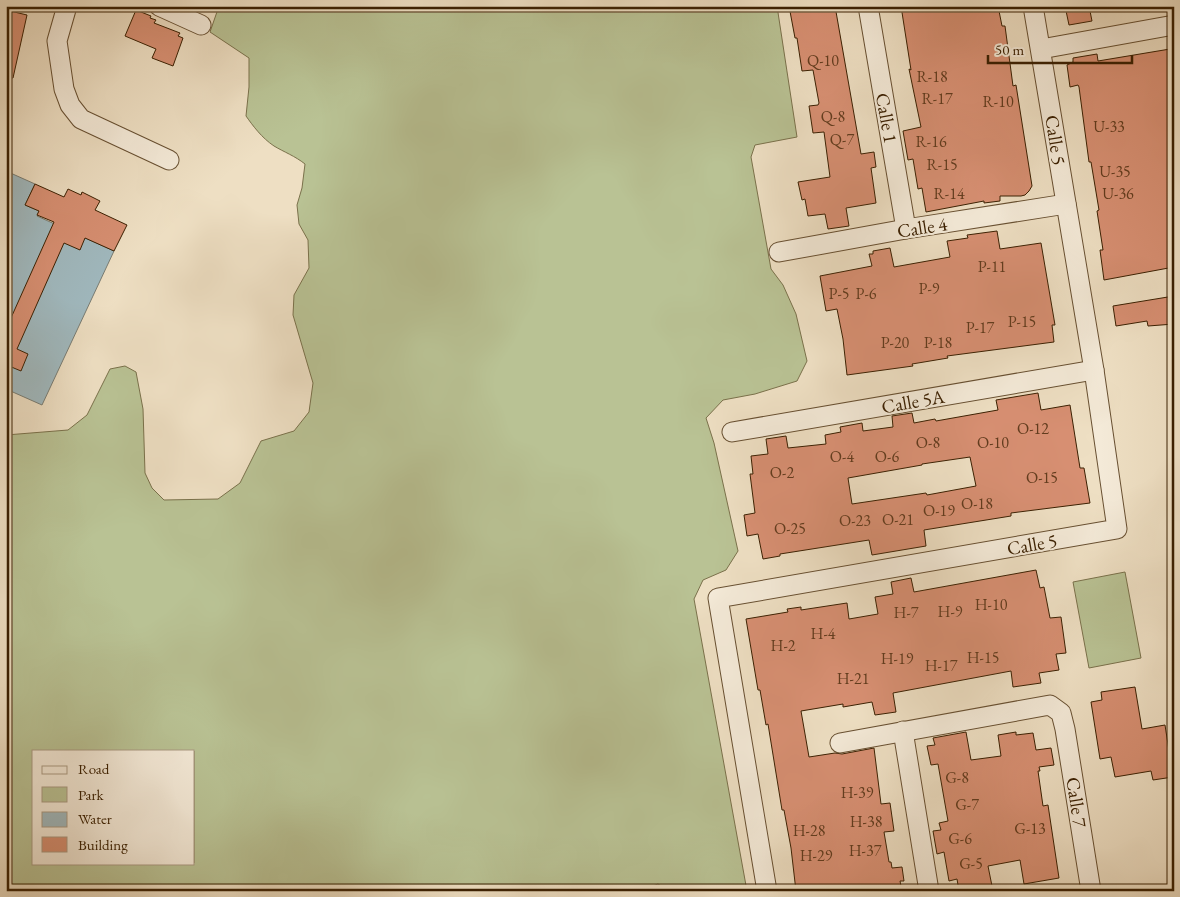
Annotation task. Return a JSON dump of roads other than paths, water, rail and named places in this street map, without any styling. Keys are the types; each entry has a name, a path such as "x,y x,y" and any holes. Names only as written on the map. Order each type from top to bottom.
{"street":[{"path":"67,6 57,41 64,89 70,105 81,119 169,160"},
{"path":"158,6 201,25"},
{"name":"Calle 1","path":"868,6 906,229"},
{"name":"Calle 5","path":"766,891 718,598 1117,529 1094,370 1033,6"},
{"path":"1041,49 1174,24"},
{"name":"Calle 4","path":"779,252 906,229 1066,204"},
{"name":"Calle 5A","path":"732,432 1094,370"},
{"name":"Calle 7","path":"903,731 1050,705 1061,713 1091,891"},
{"path":"840,743 903,731 929,891"}],"water":[{"path":"6,171 35,184 25,205 39,211 37,216 114,251 42,405 6,389"}]}
